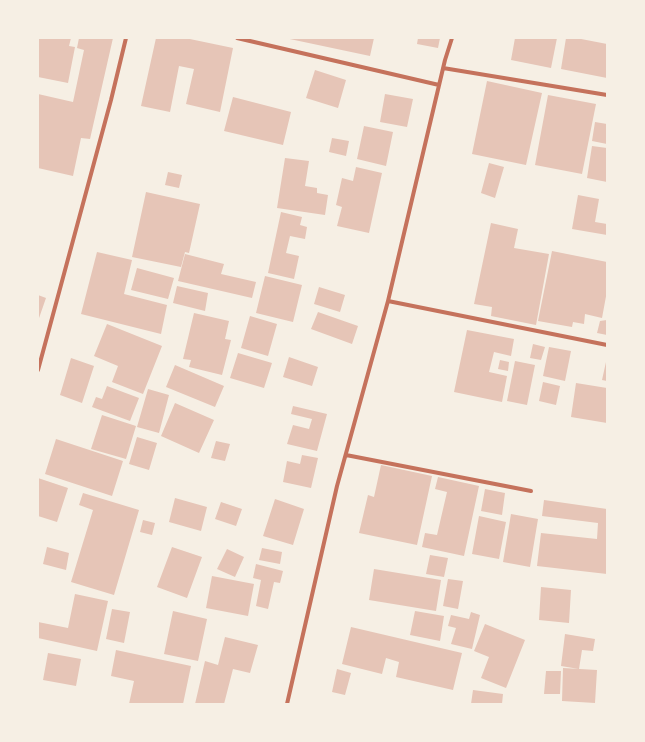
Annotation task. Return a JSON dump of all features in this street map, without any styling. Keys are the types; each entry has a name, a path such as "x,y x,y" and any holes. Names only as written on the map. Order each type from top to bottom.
{"street":[{"path":"38,370 109,108 126,38"},
{"path":"237,38 439,85"},
{"path":"286,704 336,493 388,301 443,68 452,38"},
{"path":"443,68 607,95"},
{"path":"388,301 607,345"},
{"path":"346,455 531,491"}],"building":[{"path":"38,38 71,38 69,46 75,47 68,83 38,77"},
{"path":"79,38 113,38 90,139 81,138 73,176 38,168 38,94 73,102 84,50 77,48"},
{"path":"156,38 185,38 233,48 220,112 186,104 194,69 179,66 170,112 141,106"},
{"path":"285,38 374,38 370,56"},
{"path":"418,38 440,38 438,48 417,44"},
{"path":"515,38 557,38 551,68 511,60"},
{"path":"566,38 576,38 607,44 607,78 561,69"},
{"path":"315,70 346,80 338,108 306,98"},
{"path":"487,81 542,93 526,165 472,154"},
{"path":"385,94 413,99 407,127 380,122"},
{"path":"548,95 596,104 582,174 535,165"},
{"path":"233,97 291,112 283,145 224,131"},
{"path":"595,122 607,124 607,144 592,141"},
{"path":"364,126 393,132 386,166 357,159"},
{"path":"332,138 349,141 346,156 329,152"},
{"path":"592,146 607,148 607,182 587,178"},
{"path":"285,158 309,161 305,186 317,188 317,193 328,195 325,215 277,208"},
{"path":"489,163 504,167 495,198 481,193"},
{"path":"356,167 382,173 369,233 337,226 342,207 336,205 342,178 353,181"},
{"path":"168,172 182,175 179,188 165,185"},
{"path":"146,192 200,204 189,253 185,252 181,267 132,257"},
{"path":"578,195 599,199 595,222 607,224 607,235 572,229"},
{"path":"281,212 302,217 300,225 307,227 305,239 290,236 286,253 299,256 294,279 268,273"},
{"path":"491,223 518,229 514,248 549,254 536,325 491,316 492,307 474,304"},
{"path":"552,251 607,262 607,291 602,318 585,314 584,324 573,322 572,327 538,321"},
{"path":"97,252 132,260 124,294 167,305 161,334 81,314"},
{"path":"185,254 224,264 221,274 256,282 252,298 178,281"},
{"path":"137,268 174,278 168,299 131,290"},
{"path":"265,276 302,285 293,322 256,313"},
{"path":"177,286 208,293 205,311 173,303"},
{"path":"319,287 345,295 340,312 314,304"},
{"path":"38,295 46,298 38,321"},
{"path":"318,312 358,326 352,344 311,329"},
{"path":"194,313 229,321 225,339 231,340 222,375 189,367 191,360 183,359"},
{"path":"250,316 277,324 268,356 241,348"},
{"path":"607,320 607,335 597,333 600,321"},
{"path":"107,324 162,346 143,394 112,382 118,366 94,356"},
{"path":"467,330 514,339 511,356 494,352 489,372 507,376 502,402 454,392"},
{"path":"533,344 545,347 541,360 530,358"},
{"path":"549,347 571,351 565,381 543,376"},
{"path":"238,353 272,363 264,388 230,378"},
{"path":"289,357 318,367 312,386 283,377"},
{"path":"71,358 94,366 82,403 60,395"},
{"path":"500,360 509,362 508,371 498,369"},
{"path":"515,361 535,365 527,405 507,401"},
{"path":"607,362 607,381 602,380"},
{"path":"175,365 224,386 215,407 166,387"},
{"path":"543,382 560,386 556,405 539,401"},
{"path":"576,383 607,388 607,423 571,417"},
{"path":"107,386 139,398 130,421 92,407 96,397 102,399"},
{"path":"148,389 169,395 159,433 137,427"},
{"path":"175,403 214,420 199,453 161,436"},
{"path":"293,406 327,414 317,451 287,444 293,425 309,429 312,419 291,414"},
{"path":"102,415 136,426 126,459 91,449"},
{"path":"137,437 157,443 149,470 129,464"},
{"path":"56,439 123,461 112,496 45,474"},
{"path":"216,441 230,444 225,461 211,458"},
{"path":"302,455 318,458 311,488 283,482 287,461 300,464"},
{"path":"381,465 432,476 417,545 359,533 368,495 374,497"},
{"path":"438,477 479,486 464,556 422,547 425,533 437,535 447,492 435,489"},
{"path":"38,478 68,488 57,522 38,516"},
{"path":"485,489 505,493 502,515 481,511"},
{"path":"83,493 139,510 114,595 71,582 93,510 79,505"},
{"path":"175,498 207,507 201,531 169,522"},
{"path":"275,499 304,509 293,545 263,536"},
{"path":"544,500 607,509 607,574 537,566 541,533 597,539 598,523 542,516"},
{"path":"221,502 242,509 236,526 215,519"},
{"path":"511,514 538,519 530,567 503,562"},
{"path":"479,516 506,522 499,559 472,554"},
{"path":"143,520 155,523 152,535 140,532"},
{"path":"47,547 69,553 66,570 43,564"},
{"path":"172,547 202,557 187,598 157,587"},
{"path":"262,548 282,552 280,564 259,560"},
{"path":"227,549 244,557 235,577 217,569"},
{"path":"430,555 448,558 444,577 426,574"},
{"path":"256,564 283,571 280,583 274,582 268,609 256,606 261,580 253,578"},
{"path":"374,569 441,580 436,611 369,600"},
{"path":"212,576 254,584 248,616 206,608"},
{"path":"448,579 463,581 458,609 443,606"},
{"path":"541,587 571,590 569,623 539,620"},
{"path":"75,594 108,601 97,651 38,638 38,622 68,628"},
{"path":"112,609 130,612 124,643 106,639"},
{"path":"173,611 207,619 198,661 164,654"},
{"path":"415,611 444,616 440,641 410,635"},
{"path":"471,612 480,615 472,649 451,644 456,628 448,626 451,615 469,619"},
{"path":"485,624 525,640 506,688 481,678 489,657 474,651"},
{"path":"351,627 462,653 453,690 396,677 399,662 386,658 382,674 342,664"},
{"path":"565,634 595,639 593,651 582,650 579,669 561,666"},
{"path":"225,637 258,645 250,673 233,669 224,704 195,704 205,661 218,665"},
{"path":"116,650 191,666 183,704 129,704 134,681 111,676"},
{"path":"48,653 81,659 76,686 43,680"},
{"path":"563,668 597,670 595,703 562,701"},
{"path":"337,669 351,673 345,695 332,692"},
{"path":"546,671 561,671 560,694 544,694"},
{"path":"473,690 503,694 502,704 471,704"}]}
